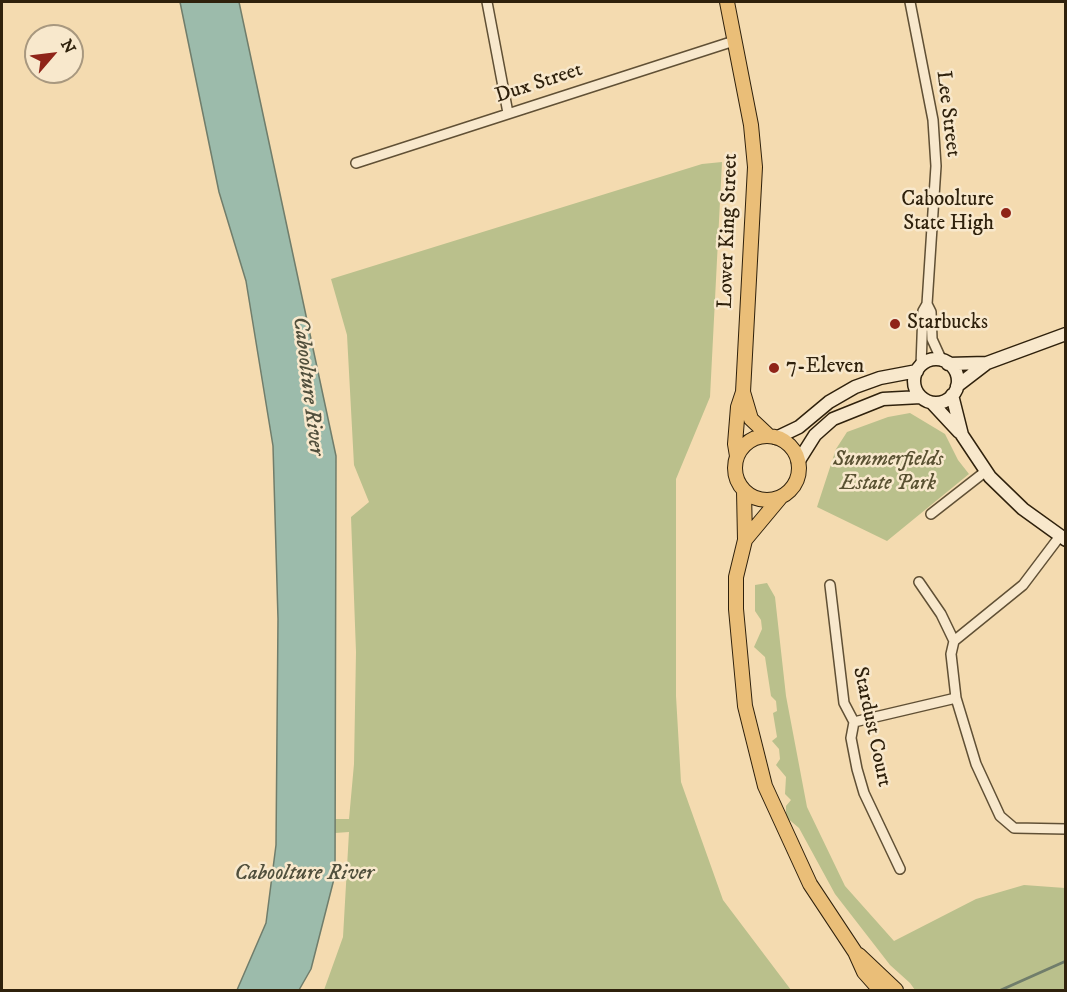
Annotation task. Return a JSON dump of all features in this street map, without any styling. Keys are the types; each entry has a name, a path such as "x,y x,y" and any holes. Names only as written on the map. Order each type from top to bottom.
{"main road":[{"name":"Lower King Street","path":"728,2 751,125 755,167 743,392 738,407 737,456"},
{"path":"798,462 815,435 833,419 883,399 943,402 987,363 1065,334"},
{"path":"896,990 855,952 828,915 799,863 765,786 745,706 736,609 736,577 746,540 744,491 735,475 737,456 753,439 772,437 800,427 829,402 855,387 919,368 931,360 987,363"},
{"path":"945,362 957,376 955,391 962,435"},
{"path":"919,368 914,382 927,400 962,435 986,471 1015,501 1063,538"},
{"path":"743,392 751,418 772,437 790,447 798,462 799,471 793,487 780,498 746,540"},
{"path":"744,491 761,500 780,498"},
{"path":"855,952 864,972 880,990"}],"street":[{"path":"487,2 508,113"},
{"name":"Lee Street","path":"910,2 933,120 936,166 927,304 923,311 919,368"},
{"name":"Dux Street","path":"356,163 734,41"},
{"name":"Lee Street","path":"927,304 931,312 932,339 945,362"},
{"path":"931,514 986,471"},
{"path":"1063,538 1023,585 954,641 951,654 957,698 976,764 1000,816 1014,828 1065,829"},
{"path":"920,582 941,614 954,641"},
{"name":"Stardust Court","path":"830,585 844,703 854,722 852,742 864,792 900,869"},
{"path":"854,722 957,698"}],"green space":[{"path":"722,162 710,397 676,479 676,696 681,782 723,900 791,990 324,990 343,937 349,832 335,833 335,819 349,819 354,764 356,652 351,517 369,502 354,465 347,335 331,279 702,164"},
{"name":"Summerfields Estate Park","path":"910,413 945,434 958,460 969,474 887,541 817,507 836,449 847,432 888,417"},
{"path":"767,583 775,597 786,696 807,807 845,886 894,941 976,899 1024,885 1065,888 1065,990 915,990 890,965 835,894 799,828 786,817 786,806 791,800 785,794 786,777 776,765 780,759 779,749 772,741 777,737 773,713 777,711 776,701 771,696 765,657 754,647 762,629 761,620 755,611 755,585"}],"water":[{"name":"Caboolture River","path":"180,2 239,2 336,456 335,875 311,969 299,990 237,990 266,923 276,845 278,619 273,446 246,281 219,192"}],"waterway":[{"path":"1001,990 1066,961"}],"place":[{"name":"Caboolture State High","path":"1006,213"},
{"name":"Starbucks","path":"895,324"},
{"name":"7-Eleven","path":"774,368"}]}
